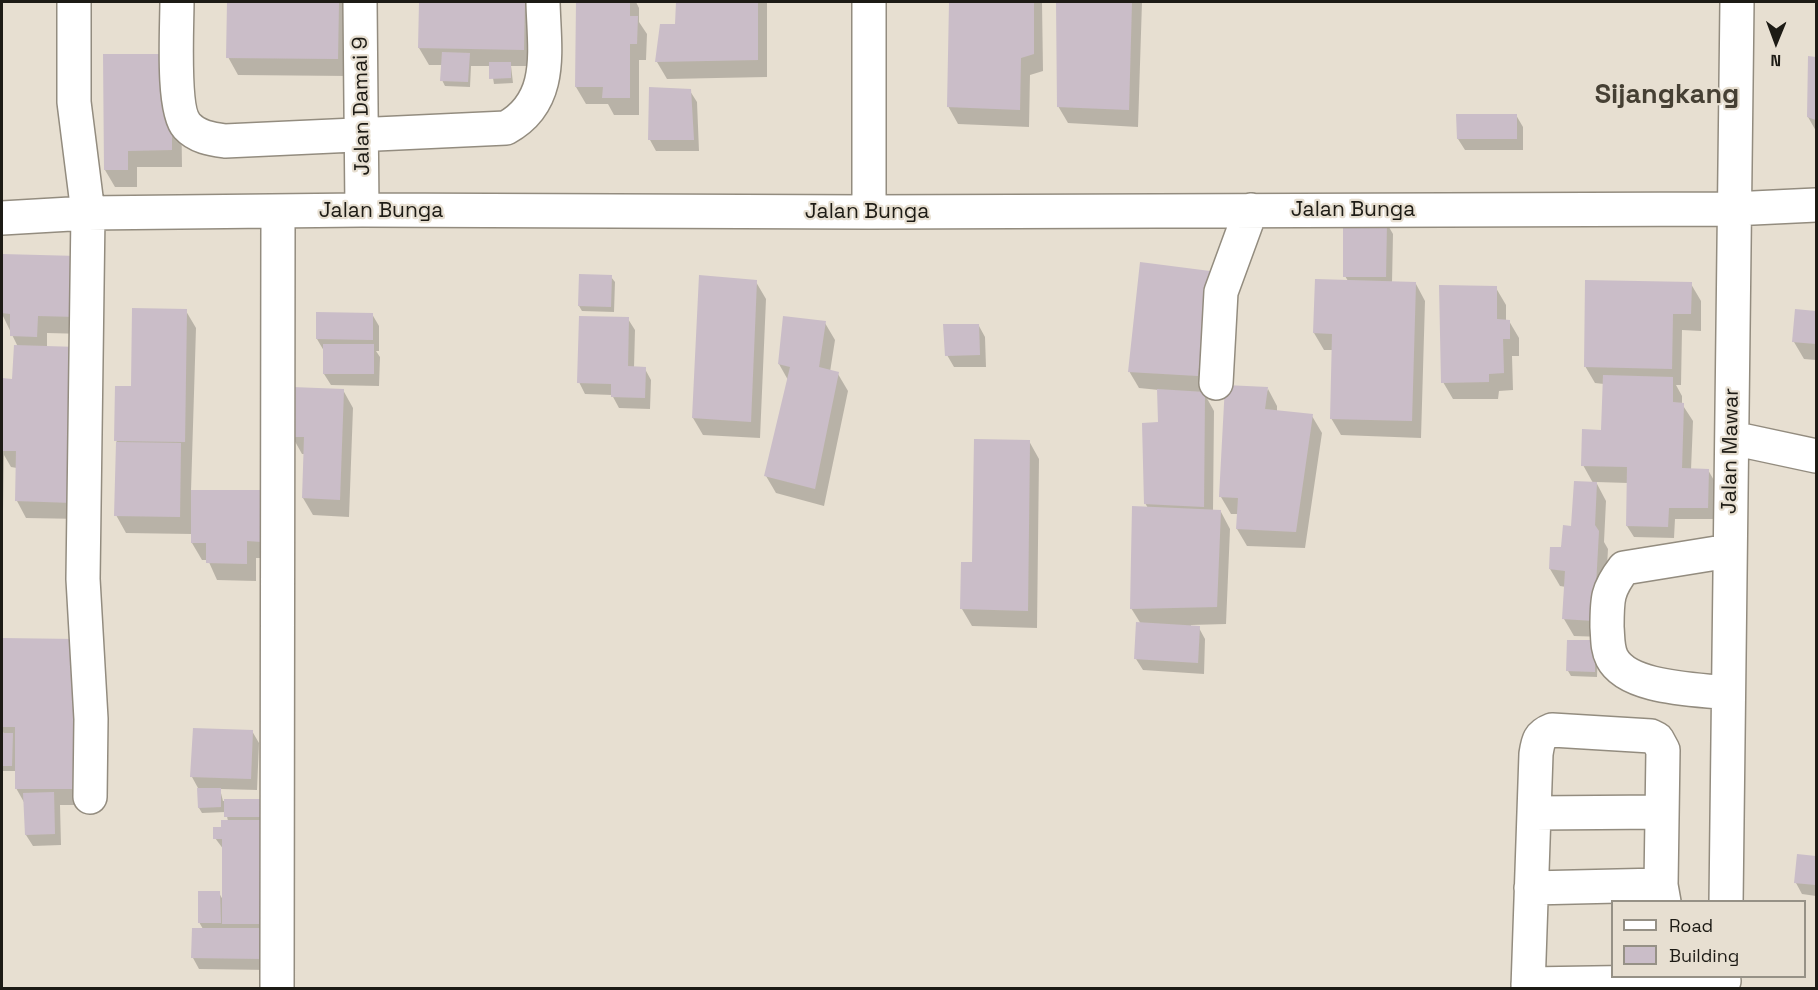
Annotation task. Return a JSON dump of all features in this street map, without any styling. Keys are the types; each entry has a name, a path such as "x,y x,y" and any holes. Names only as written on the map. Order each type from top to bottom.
{"street":[{"path":"74,2 74,102 88,213 83,579 91,719 90,797"},
{"path":"177,2 178,98 186,126 207,139 225,141 364,132 506,128 531,110 539,92 544,70 543,2"},
{"name":"Jalan Damai 9","path":"360,2 364,132 362,210"},
{"path":"869,2 869,212"},
{"name":"Jalan Mawar","path":"1726,900 1732,438 1732,209 1737,2"},
{"name":"Jalan Bunga","path":"2,218 88,213 362,210 869,212 1732,209 1816,206"},
{"path":"1216,383 1221,292 1251,210"},
{"path":"277,988 278,212"},
{"path":"1732,438 1816,456"},
{"path":"1727,693 1638,681 1624,672 1613,660 1608,648 1607,599 1611,585 1624,568 1729,551"},
{"path":"1531,888 1662,893 1663,750 1657,739 1651,736 1552,730 1543,733 1538,741 1534,813 1531,888 1528,986 1724,982"},
{"path":"1534,813 1662,812"}],"building":[{"path":"227,2 339,2 338,59 226,58"},
{"path":"419,2 525,2 524,50 418,48"},
{"path":"576,2 630,2 630,16 638,16 637,44 630,44 630,98 602,98 603,87 575,87"},
{"path":"676,2 758,2 758,60 655,62 660,24 675,24"},
{"path":"949,2 1034,2 1034,54 1021,58 1020,110 947,107"},
{"path":"1056,2 1132,2 1129,110 1057,107"},
{"path":"442,52 470,53 468,82 440,81"},
{"path":"103,54 159,54 159,77 172,77 172,150 128,151 128,170 104,170"},
{"path":"1808,56 1816,57 1816,120 1807,117"},
{"path":"489,62 511,62 511,78 489,79"},
{"path":"649,87 691,89 694,140 648,140"},
{"path":"1456,114 1517,114 1517,139 1457,139"},
{"path":"1343,221 1387,221 1386,277 1343,277"},
{"path":"2,254 78,256 77,317 38,316 37,337 10,336 10,314 2,313"},
{"path":"1140,262 1210,271 1198,376 1128,372"},
{"path":"579,274 612,275 611,307 578,306"},
{"path":"699,275 757,280 751,422 692,418"},
{"path":"1315,279 1416,282 1412,421 1330,419 1332,334 1313,333"},
{"path":"1585,280 1692,282 1691,314 1673,314 1672,369 1584,367"},
{"path":"1439,285 1497,286 1497,319 1510,320 1510,339 1503,339 1504,373 1489,374 1489,382 1441,383"},
{"path":"132,308 187,309 185,442 114,441 115,386 131,386"},
{"path":"1795,309 1816,311 1816,344 1792,342"},
{"path":"316,312 373,313 373,340 316,339"},
{"path":"579,316 629,317 628,366 646,367 645,398 611,397 611,384 577,383"},
{"path":"783,316 826,321 819,367 839,372 815,489 764,476 790,367 778,364"},
{"path":"943,324 979,324 980,355 945,356"},
{"path":"323,344 374,344 374,374 323,374"},
{"path":"14,345 78,347 73,503 15,501 16,451 2,451 2,378 12,379"},
{"path":"1603,375 1673,377 1673,402 1684,403 1682,468 1709,469 1708,508 1669,508 1668,527 1626,526 1627,467 1581,466 1582,429 1601,430"},
{"path":"1225,385 1268,387 1265,409 1313,414 1296,532 1236,529 1238,498 1219,497"},
{"path":"292,387 344,389 340,500 302,498 304,437 290,437"},
{"path":"1157,389 1205,392 1204,507 1144,504 1142,423 1158,422"},
{"path":"974,439 1030,440 1028,611 960,609 961,562 972,562"},
{"path":"116,442 181,443 180,517 114,516"},
{"path":"1574,481 1597,482 1595,525 1599,531 1594,621 1562,619 1565,571 1549,569 1550,547 1561,547 1563,525 1571,526"},
{"path":"191,490 263,490 262,542 247,541 247,564 206,563 206,543 191,543"},
{"path":"1132,506 1221,510 1217,607 1130,609"},
{"path":"1136,622 1200,626 1198,663 1134,659"},
{"path":"2,638 77,639 74,789 15,789 15,727 2,727"},
{"path":"1567,640 1595,640 1595,672 1566,671"},
{"path":"193,728 253,730 251,779 190,777"},
{"path":"2,733 13,733 12,766 2,766"},
{"path":"197,788 221,788 221,807 198,808"},
{"path":"54,792 55,834 25,835 23,793"},
{"path":"224,799 261,799 262,817 224,817"},
{"path":"221,820 265,820 265,924 222,924 222,839 213,839 213,827 221,827"},
{"path":"1797,854 1816,856 1816,885 1794,883"},
{"path":"198,891 220,891 221,923 198,923"},
{"path":"192,928 264,928 264,959 191,958"}],"district":[{"name":"Sijangkang","path":"1667,96"}]}
